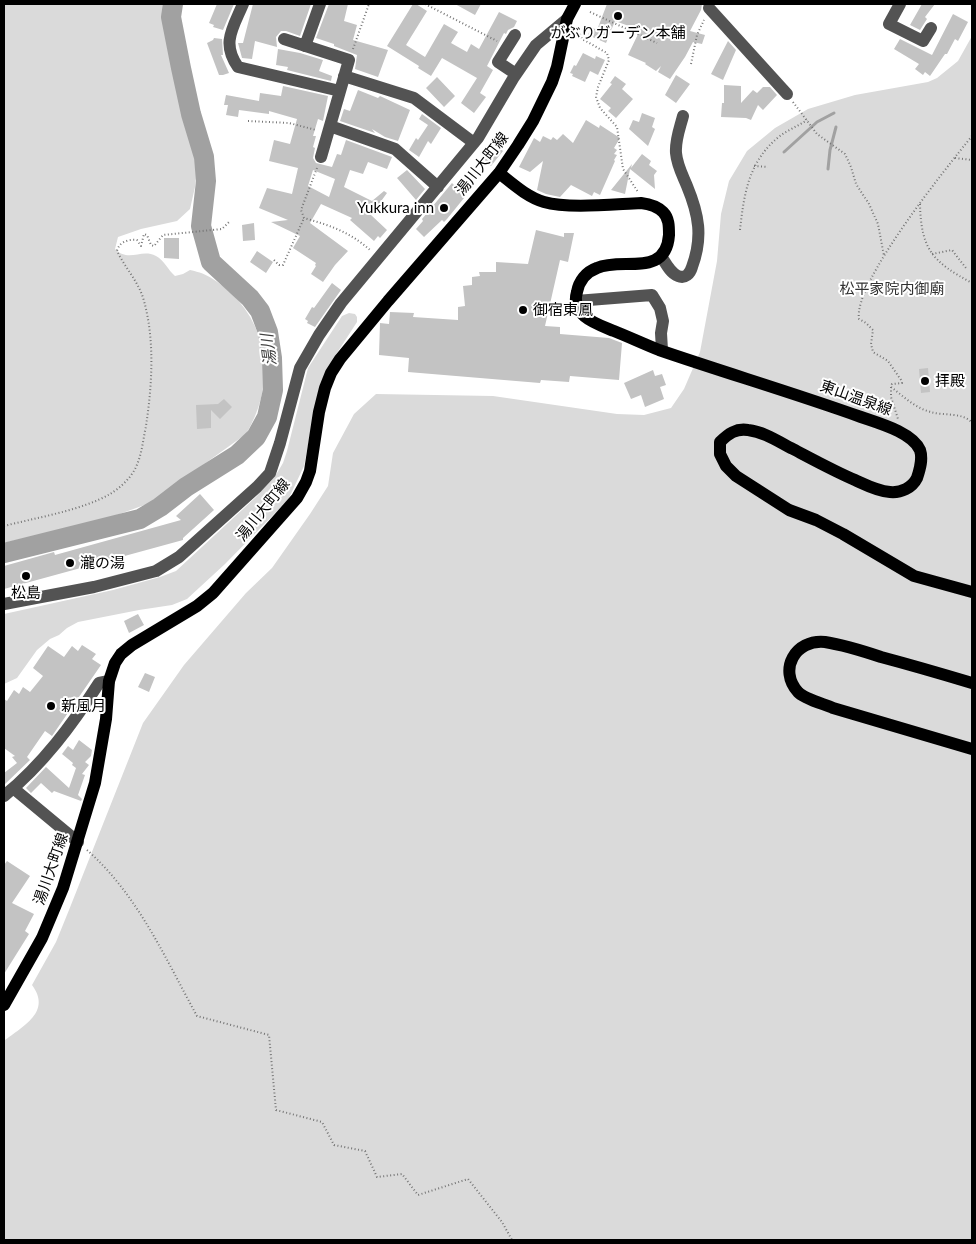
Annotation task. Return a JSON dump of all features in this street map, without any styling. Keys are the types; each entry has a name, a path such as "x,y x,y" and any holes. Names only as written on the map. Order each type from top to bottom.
{"main road":[{"name":"湯川大町線","path":"4,1005 42,938 63,888 78,842 95,783 106,718 109,681 115,663 121,654 132,645 197,606 213,593 297,498 310,471 319,412 325,388 331,374 340,359 388,301 499,173 532,121 549,88 557,67 567,19 575,4"},
{"path":"499,173 523,192 543,202 559,205 644,203 662,211 669,224 667,246 661,256 643,264 596,268 584,276 578,284 576,301"},
{"name":"東山温泉線","path":"576,301 581,313 598,325 662,350 886,426 907,436 915,443 920,452 922,462 916,480 902,491 896,492 875,489 839,473 762,433 746,430 730,432 720,442 720,454 726,466 736,476 789,510 816,520 843,534 914,576 972,592"},
{"path":"972,683 824,642 812,643 797,652 792,658 790,669 791,681 799,694 833,708 972,749"}],"street":[{"path":"243,4 228,38 228,48 238,67 340,91"},
{"path":"305,46 320,4"},
{"path":"900,4 889,24 923,41 931,28"},
{"path":"708,11 787,94"},
{"path":"4,604 94,587 156,571 179,557 212,529 270,473 300,368 319,335 341,303 474,144 516,74 536,45 567,19"},
{"path":"515,35 498,62 516,74"},
{"path":"284,39 349,60 321,157"},
{"path":"344,76 414,98 474,144"},
{"path":"661,256 676,276 683,277 688,275 692,269 700,237 697,216 687,186 678,167 676,154 676,141 683,116"},
{"path":"329,130 394,149 438,187"},
{"path":"576,301 652,295 660,308 663,321 661,333 662,350"},
{"path":"78,842 8,792 53,749 99,683 109,681"}],"path":[{"path":"349,60 368,4"},
{"path":"425,4 508,47"},
{"path":"691,64 697,35 708,11"},
{"path":"590,12 657,43"},
{"path":"580,34 582,39 607,53 608,60 596,97 600,108 617,127 623,169 644,203"},
{"path":"787,94 818,134 845,154 856,184 869,204 878,224 884,256"},
{"path":"740,230 742,203 756,160 780,136 807,120"},
{"path":"248,121 289,123 329,130"},
{"path":"900,424 891,397 891,387 892,384 902,383 902,380 888,361 873,352 871,344 873,330 859,319 858,312 871,279 884,256 920,204 972,136"},
{"path":"274,260 279,265 283,265 304,218 301,210 321,157"},
{"path":"955,158 972,160"},
{"path":"754,166 768,167"},
{"path":"920,204 920,216 925,242 932,254 942,264 972,283"},
{"path":"304,218 330,225 348,234 360,241 379,258"},
{"path":"4,526 96,500 110,494 136,468 142,453 147,417 151,381 151,349 148,318 143,296 117,250 119,245 122,242 134,239 141,246 144,234 147,235 154,246 162,235 222,229 229,222"},
{"path":"932,254 952,250 966,268"},
{"path":"891,387 914,405 928,412 967,418 972,423"},
{"path":"78,842 105,866 138,909 196,1016 269,1035 276,1110 322,1122 334,1145 365,1151 377,1177 402,1174 418,1195 468,1179 502,1222 512,1240"}],"green space":[{"path":"4,4 169,4 174,59 196,149 197,169 195,187 190,209 177,221 141,229 118,237 115,249 125,255 151,254 161,260 175,276 190,270 208,276 232,294 245,309 255,325 264,361 264,380 255,416 246,434 150,503 103,520 4,543"},
{"name":"松平家院内御廟","path":"972,36 972,1240 4,1240 4,1041 33,1018 37,1011 39,1003 32,985 56,942 143,723 184,665 246,593 272,568 310,514 328,486 333,453 354,414 376,394 493,396 617,414 644,415 671,408 684,389 700,352 717,261 721,214 729,181 747,151 775,128 808,109 855,95 928,82 937,78 958,61"},
{"path":"349,313 355,314 357,322 335,356 317,398 304,466 288,500 225,564 187,599 172,605 78,622 50,639 37,650 17,678 4,684 4,614 113,590 176,571 256,497 277,473 283,463 308,368 342,316"}],"building":[{"path":"217,4 234,4 223,30 213,27 214,25 209,23"},
{"path":"253,4 311,4 300,36 281,31 276,37 277,47 255,41 252,59 242,58 238,43 243,43"},
{"path":"329,4 348,4 344,21 357,25 353,40 388,50 378,77 355,69 357,55 316,38"},
{"path":"413,4 427,11 406,45 425,57 444,24 458,32 451,43 467,52 471,44 479,49 499,12 517,21 514,27 508,30 506,34 504,33 487,66 493,70 480,93 486,97 474,113 461,103 477,78 442,58 431,76 418,68 419,66 387,46"},
{"path":"455,4 481,4 475,15"},
{"path":"607,4 702,4 701,10 690,31 705,35 702,44 693,42 670,79 658,72 661,66 656,71 646,63 628,55 640,30 615,21 606,43 588,35 591,27 597,30"},
{"path":"922,4 935,4 925,17 927,19 920,30 910,25"},
{"path":"953,14 968,22 958,41 955,39 947,54 945,54 930,76 925,72 923,75 915,69 919,64 894,49 900,39 932,55"},
{"path":"214,38 222,39 223,55 221,55 229,73 223,75 219,75 207,43"},
{"path":"728,41 736,50 723,80 711,74"},
{"path":"278,49 323,60 319,71 332,76 331,81 287,70 288,67 276,65"},
{"path":"583,53 595,59 596,56 605,60 598,75 590,71 585,82 572,76 573,74 570,73"},
{"path":"676,75 690,84 676,103 665,95"},
{"path":"615,76 626,84 622,89 633,99 616,118 608,111 611,108 600,99 612,84 610,83"},
{"path":"437,77 455,96 444,107 426,88"},
{"path":"724,85 741,86 741,103 753,90 757,93 763,87 770,87 777,95 763,110 758,105 751,120 721,117 722,103 724,103"},
{"path":"283,86 328,96 323,121 318,119 313,136 316,136 313,158 316,163 332,167 337,154 341,155 346,140 392,157 387,169 368,162 363,174 350,170 344,187 372,201 384,191 387,193 371,215 387,230 380,238 378,236 374,241 350,220 352,218 321,204 310,223 348,251 323,282 311,274 316,263 293,248 300,236 271,222 288,220 259,208 267,188 292,194 298,168 269,161 274,140 290,144 297,119 269,111 269,114 239,110 238,117 226,115 228,105 224,105 226,95 259,101 260,93 281,96","holes":["313,170 335,179 329,197 308,186"]},
{"path":"358,90 378,98 380,96 410,110 398,141 385,137 372,129 375,133 340,121 344,109 350,111"},
{"path":"642,113 655,118 652,127 655,129 648,146 629,129 633,120 639,122"},
{"path":"422,114 441,128 431,144 428,141 419,157 409,150 416,138 418,140 428,125 419,119"},
{"path":"586,120 599,128 600,125 620,138 614,148 617,150 614,154 617,155 615,161 600,195 594,192 592,196 571,185 560,197 537,190 543,161 530,172 519,167 534,138 540,142 543,136 551,140 553,137 557,140 563,134 573,143"},
{"path":"496,145 503,151 491,166 484,159"},
{"path":"642,154 651,161 649,165 657,171 654,175 655,189 630,169 625,194 611,190 632,164 631,168"},
{"path":"407,170 425,189 416,200 397,178"},
{"path":"461,177 470,183 464,198 444,222 442,220 424,237 416,229 423,221 422,219 452,183 455,186"},
{"path":"254,223 255,240 243,241 242,225"},
{"path":"536,230 564,237 564,233 574,233 568,262 560,260 545,326 560,327 560,334 609,338 622,343 619,380 570,376 569,382 541,380 540,383 408,372 409,358 379,355 380,323 389,324 390,312 414,313 413,317 458,320 458,307 465,306 463,286 472,285 472,277 480,276 479,272 496,272 496,262 528,264"},
{"path":"164,238 179,238 179,259 164,258"},
{"path":"257,251 273,262 266,273 250,262"},
{"path":"332,283 341,290 315,327 307,323 308,321 305,319 312,307 314,308"},
{"name":"拝殿","path":"928,368 930,392 921,393 919,369"},
{"path":"653,370 655,376 662,374 666,385 660,387 664,399 645,407 641,395 631,399 624,383"},
{"path":"224,399 232,407 220,419 211,410 211,428 197,429 196,405 218,404"},
{"path":"200,494 214,510 183,540 4,589 4,566 54,552 55,555 181,520 176,516"},
{"path":"138,614 144,625 129,633 124,621"},
{"path":"82,645 96,654 92,659 101,665 52,736 45,731 27,757 30,760 4,785 4,773 17,763 12,757 15,756 4,748 4,699 7,701 14,690 19,694 23,687 30,692 43,676 33,668 48,646 64,657 72,646 78,651"},
{"path":"145,673 155,677 149,692 138,687"},
{"path":"79,740 92,750 91,756 85,762 89,765 82,774 85,775 78,795 82,799 81,801 54,791 52,793 41,783 31,793 26,788 46,767 69,788 76,768 62,754 68,746 73,750"},
{"path":"7,861 30,876 12,903 34,914 25,931 29,934 4,974 4,865"}],"waterway":[{"name":"湯川","path":"4,553 140,519 237,455 256,437 267,417 273,390 272,358 268,332 260,311 250,298 211,262 201,226 206,181 204,157 191,114 181,68 171,17 173,4"},
{"path":"784,152 817,122 834,113"},
{"path":"828,169 830,150 836,127"}],"place":[{"name":"がぶりガーデン本舗","path":"618,16"},
{"name":"Yukkura inn","path":"444,208"},
{"name":"御宿東鳳","path":"523,310"},
{"name":"拝殿","path":"925,381"},
{"name":"瀧の湯","path":"70,563"},
{"name":"松島","path":"26,576"},
{"name":"新風月","path":"51,706"}]}
